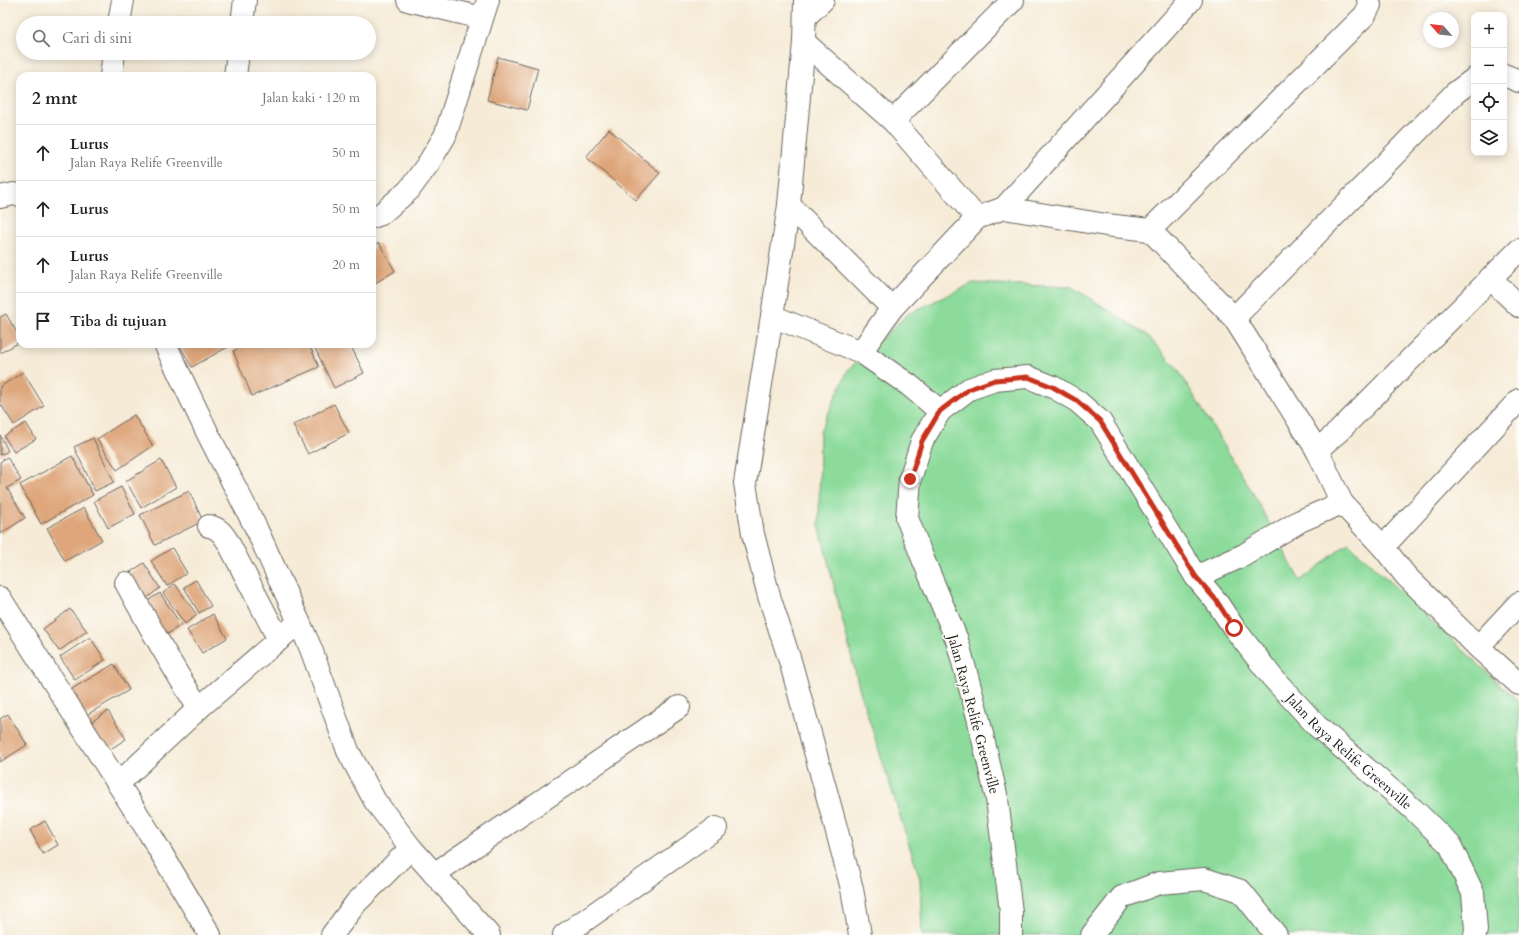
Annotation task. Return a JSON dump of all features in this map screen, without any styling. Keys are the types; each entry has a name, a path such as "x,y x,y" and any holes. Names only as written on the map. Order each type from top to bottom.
{"street":[{"path":"120,16 123,0"},
{"path":"243,16 245,0"},
{"path":"376,216 380,214 408,190 428,164 445,136 485,9 408,0"},
{"path":"823,0 805,9 804,42 789,205 745,483 753,534 768,596 791,664 835,824 852,889 860,935"},
{"path":"893,121 1013,0"},
{"path":"861,352 892,308 977,218 1004,208 1191,0"},
{"path":"1150,230 1365,15 1370,5 1368,0"},
{"path":"804,42 893,121 977,218"},
{"path":"112,72 113,60"},
{"path":"236,72 237,60"},
{"path":"1507,75 1519,81"},
{"path":"1234,318 1455,93 1471,81"},
{"path":"0,197 16,194"},
{"path":"789,205 892,308"},
{"path":"1004,208 1106,225 1150,230 1234,318 1317,450 1342,504 1383,547 1406,576 1478,647 1519,684"},
{"path":"1317,450 1338,432 1519,250"},
{"path":"1490,278 1519,306"},
{"path":"772,316 861,352 909,385 940,411"},
{"path":"167,348 207,432 256,528 311,649 348,751 375,801 411,848 489,935"},
{"name":"Jalan Raya Relife Greenville","path":"1011,935 1011,912 997,799 978,717 957,640 907,518 910,479 922,441 940,411 969,389 995,380 1028,377 1053,387 1077,401 1100,421 1196,577 1216,600 1234,628 1272,677 1317,726 1413,809 1450,845 1473,893 1476,930 1474,935"},
{"path":"1383,547 1519,400"},
{"path":"1196,577 1244,555 1300,522 1342,504"},
{"path":"210,526 221,531 228,542 279,640"},
{"path":"126,584 179,678 198,708"},
{"path":"0,598 150,834 210,935"},
{"path":"1478,647 1519,603"},
{"path":"118,784 198,708 299,622"},
{"path":"434,874 679,707"},
{"path":"564,935 716,828"},
{"path":"332,935 356,903 411,848"},
{"path":"1092,935 1122,898 1159,883 1204,879 1241,891 1276,935"}],"green space":[{"path":"973,283 1072,287 1146,334 1177,368 1253,493 1300,581 1348,543 1519,702 1519,935 922,935 920,879 860,691 819,525 820,432 848,370 908,314"}],"building":[{"path":"498,57 538,68 527,110 487,100"},
{"path":"609,129 660,173 636,200 586,157"},
{"path":"379,243 395,271 376,283 376,245"},
{"path":"6,314 16,331 16,344 0,353 0,317"},
{"path":"181,348 226,348 192,367"},
{"path":"239,348 311,348 319,367 252,396 233,351"},
{"path":"315,348 352,348 364,373 334,388"},
{"path":"23,372 44,406 14,425 0,403 0,387"},
{"path":"334,404 349,433 308,454 293,425"},
{"path":"134,415 153,446 117,470 97,439"},
{"path":"26,423 36,439 14,452 4,436"},
{"path":"0,435 8,451 0,455"},
{"path":"93,438 114,482 95,491 74,447"},
{"path":"72,456 93,495 41,524 20,485"},
{"path":"7,457 21,480 7,488 25,518 0,534 0,462"},
{"path":"161,460 176,487 141,508 126,481"},
{"path":"121,487 135,514 108,528 94,501"},
{"path":"189,491 203,521 155,545 140,515"},
{"path":"84,508 102,540 65,561 47,528"},
{"path":"172,548 187,573 167,586 151,561"},
{"path":"144,563 160,588 143,601 126,575"},
{"path":"196,580 211,606 199,613 184,587"},
{"path":"175,584 197,615 185,624 163,593"},
{"path":"160,593 181,625 163,637 141,605"},
{"path":"70,609 87,631 59,651 43,629"},
{"path":"213,614 227,638 202,653 187,630"},
{"path":"90,637 105,660 75,680 60,657"},
{"path":"114,664 129,690 85,716 70,690"},
{"path":"108,711 126,739 101,755 83,727"},
{"path":"8,714 27,745 0,762 0,719"},
{"path":"45,821 58,845 43,854 30,830"}],"route":[{"path":"910,479 922,441 940,411 969,389 995,380 1028,377 1053,387 1077,401 1100,421 1196,577 1216,600 1234,628"}]}
